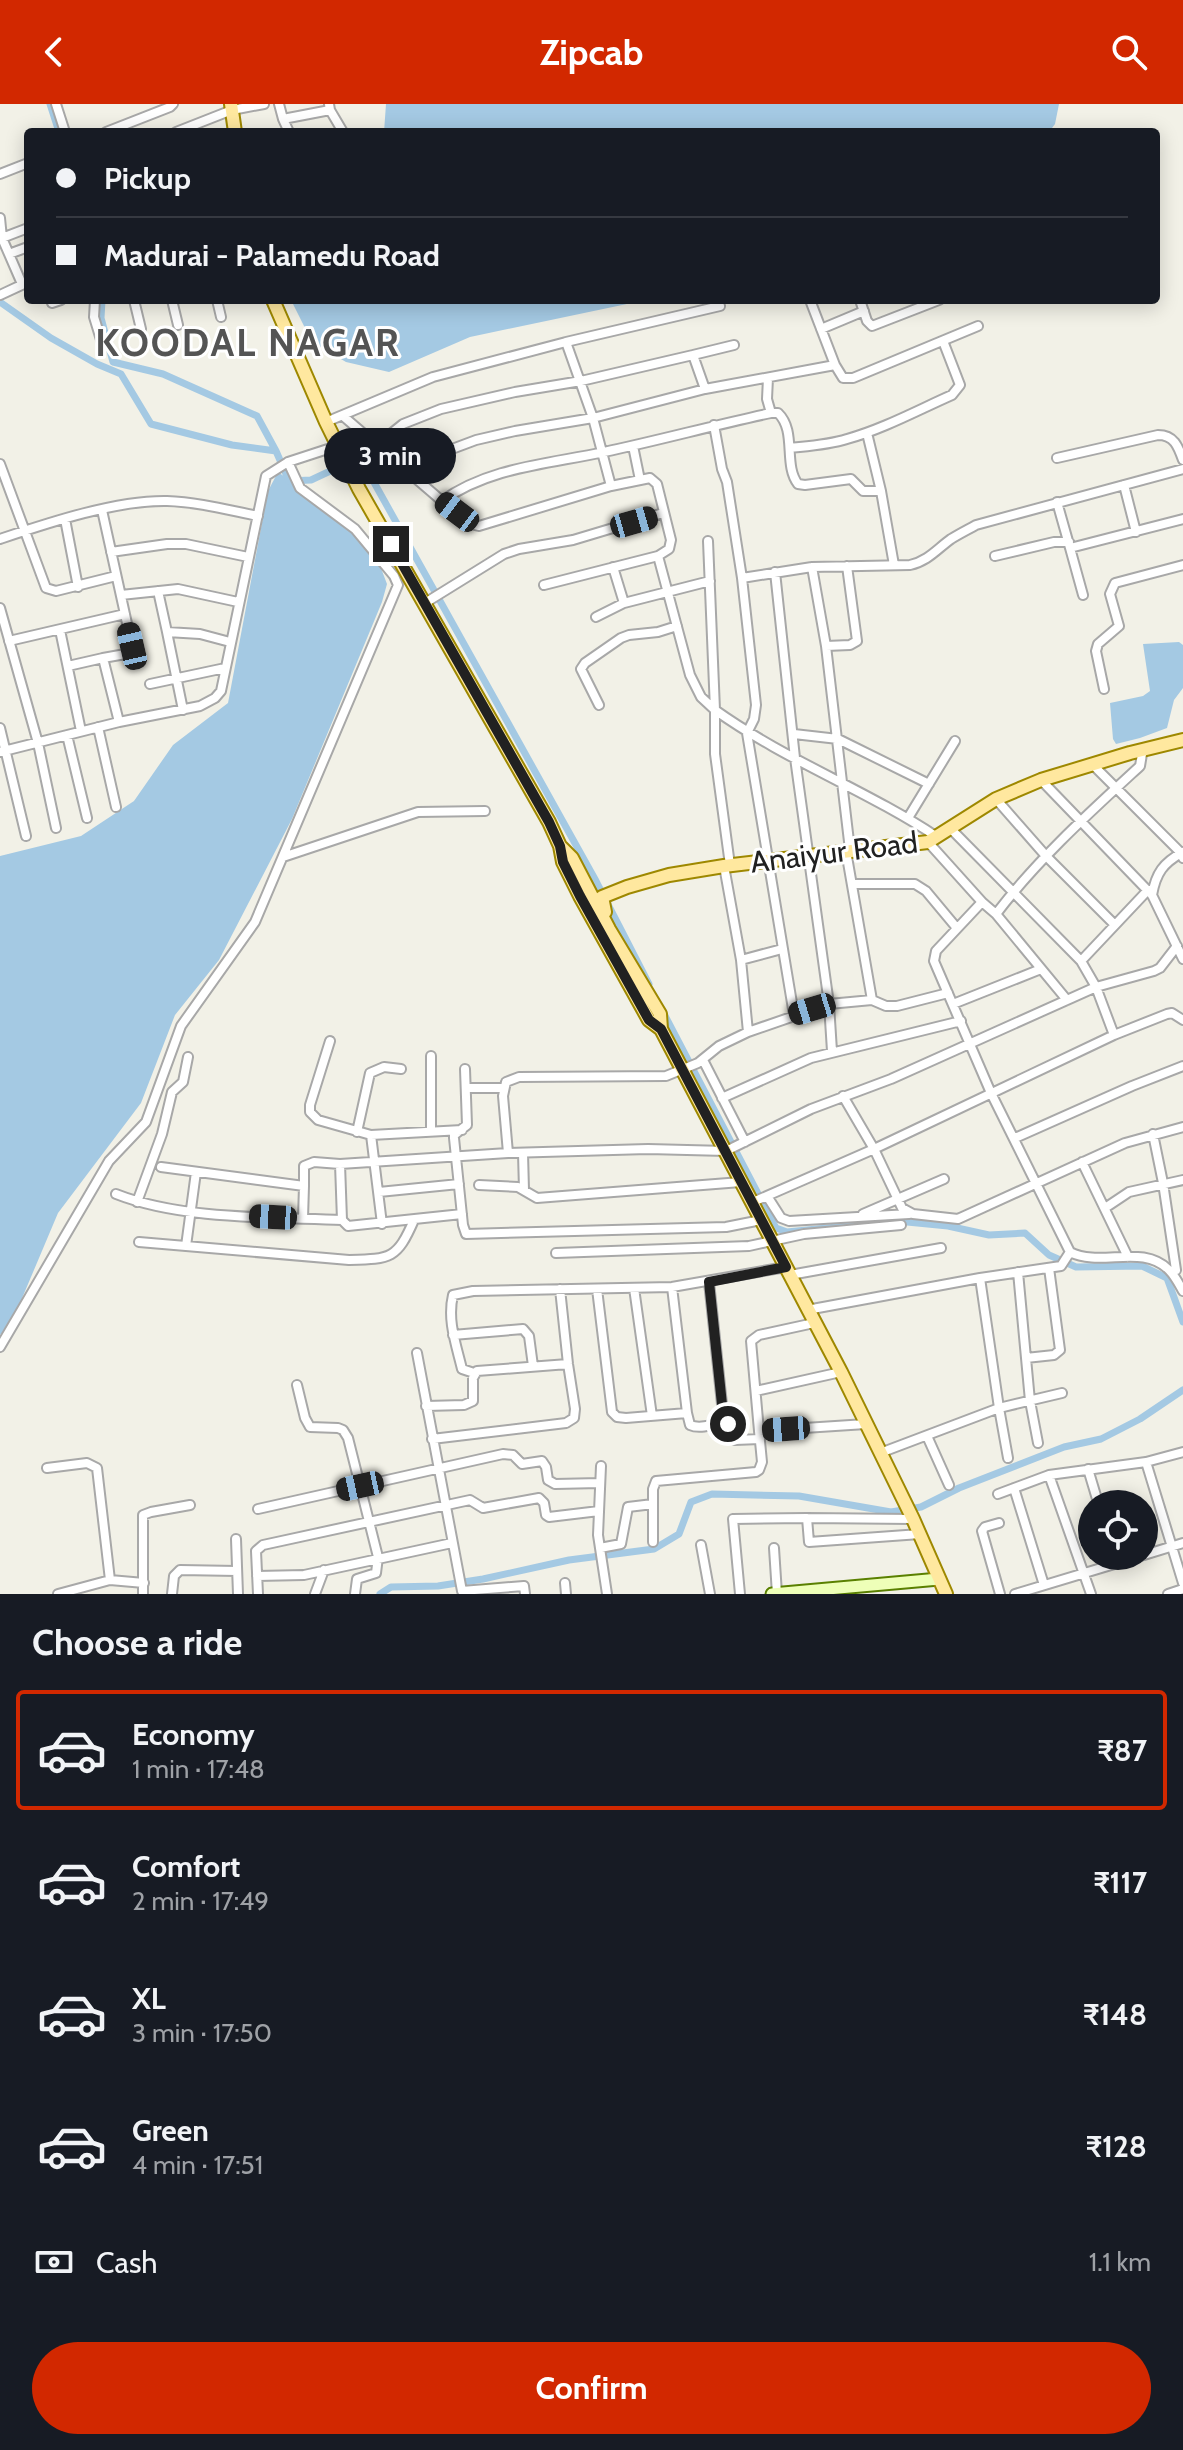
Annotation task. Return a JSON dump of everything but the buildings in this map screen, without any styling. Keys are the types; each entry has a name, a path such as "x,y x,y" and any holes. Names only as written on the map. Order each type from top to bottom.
{"main road":[{"path":"231,107 234,128"},
{"path":"275,304 355,482 549,822 560,846 563,862 596,896 619,956 660,1014 661,1029 686,1069 741,1182 841,1372 913,1518 946,1594"},
{"name":"Anaiyur Road","path":"596,896 669,875 933,840 996,799 1041,780 1183,740"},
{"name":"Anaiyur Road","path":"1120,757 1183,748"},
{"path":"560,846 572,858 596,896 619,956"},
{"path":"775,1594 939,1579"}],"street":[{"path":"56,104 64,128"},
{"path":"116,128 173,104"},
{"path":"185,128 231,107 264,104"},
{"path":"279,104 287,128"},
{"path":"283,119 329,107 341,128"},
{"path":"0,174 24,165"},
{"path":"0,218 2,238 24,281"},
{"path":"2,238 24,230"},
{"path":"9,254 24,248"},
{"path":"4,293 24,283"},
{"path":"95,304 94,317 102,343"},
{"path":"135,304 141,329"},
{"path":"173,304 178,325"},
{"path":"218,304 221,317"},
{"path":"812,304 843,378 853,378 978,326"},
{"path":"861,304 872,326 929,304"},
{"path":"326,422 433,377 720,306"},
{"path":"821,329 864,311"},
{"path":"790,448 824,445 867,433 958,390 959,378 943,341"},
{"path":"566,342 593,418 611,486"},
{"path":"378,444 403,424 441,409 581,381 734,345"},
{"path":"693,355 705,389"},
{"path":"410,473 436,455 476,440 593,418 705,389 835,365"},
{"path":"768,378 767,399 771,413"},
{"path":"442,501 473,482 523,468 602,453 771,413 778,413 785,421 792,474 798,484 851,479 863,491 881,491"},
{"path":"343,416 442,501 471,524 479,526 611,486 650,478 656,481 671,545 666,552 544,585"},
{"path":"714,425 727,482 742,578 756,705 747,733 794,1015"},
{"path":"867,433 894,565"},
{"path":"1057,458 1166,435 1174,440 1183,458"},
{"path":"633,446 640,480"},
{"path":"3,752 119,722 200,706 215,698 221,691 266,476 284,463 339,449"},
{"path":"0,1347 109,1161 146,1122 181,1026 255,922 398,585 355,529 300,488 284,463"},
{"path":"0,464 46,588 56,591 116,576"},
{"path":"742,578 812,567 910,565 927,560 955,536 976,525 1183,469"},
{"path":"1124,485 1136,532"},
{"path":"0,539 102,510 163,501 187,502 258,516"},
{"path":"1057,502 1083,595"},
{"path":"68,666 127,655 132,650 102,510"},
{"path":"425,603 504,554 573,540 663,513"},
{"path":"65,519 78,587"},
{"path":"995,556 1054,542 1070,545 1183,519"},
{"path":"708,541 715,754 748,1032"},
{"path":"111,552 186,544 248,557"},
{"path":"658,556 690,675 696,688 715,710 747,733 908,818 933,840 1067,1000"},
{"path":"1104,689 1096,651 1098,644 1119,626 1110,594 1112,588 1121,580 1183,565"},
{"path":"826,646 850,645 857,641 847,566"},
{"path":"613,567 624,603"},
{"path":"812,567 838,739 848,850 872,1000"},
{"path":"775,572 795,758 829,1004 832,1051"},
{"path":"596,617 624,603 710,581"},
{"path":"121,595 178,589 238,602"},
{"path":"158,591 183,710"},
{"path":"0,608 38,743 56,828"},
{"path":"9,641 125,614"},
{"path":"599,705 582,666 614,642 629,635 677,626"},
{"path":"60,630 81,731"},
{"path":"167,632 200,634 230,642"},
{"path":"103,658 119,722"},
{"path":"150,684 225,668"},
{"path":"98,727 116,807"},
{"path":"0,728 3,752 26,836"},
{"path":"794,734 838,739 929,784"},
{"path":"67,735 87,818"},
{"path":"908,818 955,741"},
{"path":"996,914 1081,819 1140,766 1142,754"},
{"path":"1081,961 1114,924 1150,892 1163,865 1182,854 1094,766"},
{"path":"1041,780 1150,892 1183,959"},
{"path":"996,799 1046,856 1114,924"},
{"path":"283,857 418,812 485,811"},
{"path":"950,828 1081,961 1096,987 1114,1035"},
{"path":"853,884 915,884 926,891 956,927"},
{"path":"982,902 956,927 934,956 937,968 991,1093 1070,1253 1088,1259 1151,1259 1177,1270"},
{"path":"303,1218 303,1169 306,1164 314,1162 340,1164 508,1153 648,1149 726,1151 843,1096 891,1079 1096,987 1160,968 1177,946"},
{"path":"741,960 782,949"},
{"path":"953,1004 1041,969"},
{"path":"508,1153 504,1088 506,1082 519,1077 656,1078 700,1062 719,1046 748,1032 829,1004 872,1000 886,1006 897,1006 948,993"},
{"path":"753,1202 874,1149 1114,1035 1167,1014 1172,1013 1183,1020"},
{"path":"722,1098 795,1064 832,1051 961,1021"},
{"path":"330,1041 310,1105 310,1112 318,1120 371,1135 463,1129"},
{"path":"431,1056 431,1131"},
{"path":"137,1202 162,1134 172,1092 183,1082 188,1057"},
{"path":"700,1062 744,1142"},
{"path":"1015,1138 1183,1066"},
{"path":"357,1132 370,1073 384,1067 401,1069"},
{"path":"465,1069 467,1125 454,1135 464,1232 470,1236 726,1227 761,1220"},
{"path":"467,1088 504,1088"},
{"path":"843,1096 874,1149 902,1208 913,1214"},
{"path":"767,1196 784,1221 913,1214 962,1219 1082,1162 1153,1134 1183,1127"},
{"path":"1153,1134 1183,1291"},
{"path":"371,1135 382,1224"},
{"path":"523,1153 524,1190"},
{"path":"1082,1162 1128,1257"},
{"path":"340,1164 342,1220"},
{"path":"161,1167 304,1186"},
{"path":"186,1246 196,1172"},
{"path":"855,1218 944,1179"},
{"path":"1105,1208 1129,1192 1183,1180"},
{"path":"479,1185 512,1186 537,1198 741,1182"},
{"path":"379,1192 459,1184"},
{"path":"116,1194 137,1202 190,1211 342,1220 348,1226 462,1214"},
{"path":"139,1242 367,1260 393,1254 403,1245 414,1220"},
{"path":"556,1253 730,1247 804,1234 901,1225"},
{"path":"568,1364 483,1369 474,1373 462,1369 453,1335 450,1307 453,1295 473,1291 672,1287 941,1248"},
{"path":"807,1310 1061,1266 1070,1253"},
{"path":"1026,1358 1054,1355 1060,1350 1049,1268"},
{"path":"1018,1272 1030,1401 1038,1443"},
{"path":"980,1278 1008,1458"},
{"path":"709,1282 724,1423"},
{"path":"672,1287 687,1413 692,1427 724,1423 730,1426 735,1440 866,1424"},
{"path":"634,1288 652,1416"},
{"path":"432,1439 572,1421 576,1415 560,1289"},
{"path":"597,1289 612,1412 617,1417 626,1418 687,1413"},
{"path":"653,1542 653,1489 656,1481 759,1470 762,1462 751,1347 754,1337 814,1323"},
{"path":"453,1335 523,1329 529,1336 533,1366"},
{"path":"417,1353 462,1591 482,1592 524,1586 525,1594"},
{"path":"756,1391 841,1372"},
{"path":"426,1406 464,1405 473,1401 474,1373"},
{"path":"297,1385 310,1427 338,1428 346,1434 378,1557 376,1573 357,1579 355,1594"},
{"path":"880,1453 999,1408 1062,1393"},
{"path":"927,1436 949,1485"},
{"path":"998,1494 1049,1475 1146,1462 1183,1452"},
{"path":"258,1509 509,1454 516,1456 522,1464 542,1461 548,1480 555,1484 600,1483"},
{"path":"1146,1462 1183,1586 1168,1594"},
{"path":"47,1468 87,1463 97,1468 110,1580"},
{"path":"601,1466 601,1554 607,1594"},
{"path":"1088,1469 1094,1490"},
{"path":"1049,1475 1091,1594"},
{"path":"1014,1488 1044,1585"},
{"path":"258,1594 256,1551 259,1547 470,1500 487,1508 539,1498 549,1517 599,1511"},
{"path":"601,1554 621,1544 628,1507 653,1504"},
{"path":"143,1594 143,1515 190,1505"},
{"path":"807,1518 809,1542 920,1534"},
{"path":"740,1594 733,1519 913,1518"},
{"path":"999,1523 982,1531 1000,1594"},
{"path":"236,1539 238,1594"},
{"path":"257,1576 323,1574 378,1557 452,1543"},
{"path":"1158,1551 1183,1543"},
{"path":"701,1545 710,1594"},
{"path":"774,1548 775,1594"},
{"path":"172,1594 174,1576 180,1570 237,1571"},
{"path":"1015,1594 1093,1570"},
{"path":"315,1594 323,1574"},
{"path":"323,1574 323,1594"},
{"path":"58,1594 110,1580 144,1583"},
{"path":"565,1583 566,1594"}],"water":[{"path":"386,104 1059,104 1052,128 384,128"},
{"path":"293,304 627,304 470,337 389,372 346,362 312,342"},
{"path":"278,472 352,525 376,555 387,584 382,602 292,819 219,960 175,1015 141,1103 58,1213 12,1322 0,1335 0,856 81,836 134,801 173,745 228,703 268,491"},
{"path":"1179,642 1183,645 1183,688 1174,700 1167,728 1116,744 1110,703 1143,696 1150,691 1143,644"}],"waterway":[{"path":"50,104 58,128"},
{"path":"0,302 51,338 121,374 151,424 232,445 276,451 289,481 311,480 341,466 366,468 596,881 649,984"},
{"path":"102,304 101,318 113,362 163,374 257,416 276,451"},
{"path":"662,1010 776,1228 787,1232 897,1221 948,1226 989,1235 1025,1233 1049,1255 1076,1267 1142,1266 1167,1278 1183,1322"},
{"path":"380,1594 391,1587 438,1586 569,1560 654,1549 679,1534 691,1502 712,1494 799,1496 891,1512 921,1507 959,1488 1064,1447 1101,1439 1140,1419 1183,1390"}],"district":[{"name":"KOODAL NAGAR","path":"248,342"}],"route":[{"path":"391,544 549,822 560,846 563,862 580,896 649,1020 661,1029 786,1267 709,1282 724,1423 728,1424"}]}
